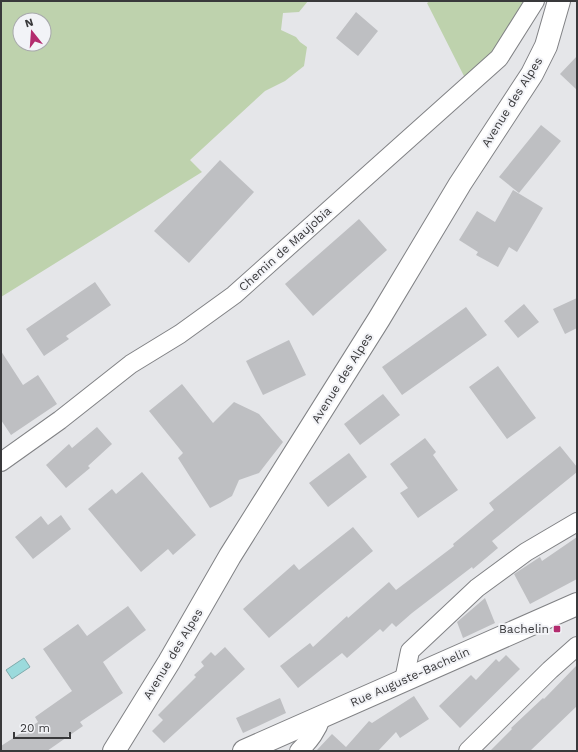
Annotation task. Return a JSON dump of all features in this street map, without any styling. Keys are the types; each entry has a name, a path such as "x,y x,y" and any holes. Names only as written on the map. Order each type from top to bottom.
{"main road":[{"name":"Avenue des Alpes","path":"114,751 169,662 230,556 379,319 460,184 532,74 546,46 559,1"},
{"name":"Rue Auguste-Bachelin","path":"244,751 577,604"}],"street":[{"name":"Chemin de Maujobia","path":"1,462 60,420 131,364 180,334 234,295 499,58 535,1"},
{"path":"404,680 410,651 477,588 526,552 577,522"},
{"path":"468,751 550,670 577,646"},
{"path":"299,751 318,729 322,716"}],"green space":[{"path":"1,1 308,1 299,12 283,13 281,30 296,37 307,47 304,66 285,81 265,91 190,160 202,172 1,297"},
{"path":"430,1 539,1 538,8 466,80 427,3"}],"water":[{"path":"24,658 30,667 12,679 6,670"}],"building":[{"path":"356,12 378,31 358,56 336,38"},
{"path":"577,56 577,90 560,74"},
{"path":"541,125 561,141 519,193 499,177"},
{"path":"220,160 254,192 189,263 154,231"},
{"path":"513,190 543,208 517,252 509,247 498,267 476,255 478,252 459,240 477,211 495,222"},
{"path":"359,219 387,250 313,316 285,284"},
{"path":"95,282 111,305 66,336 69,339 44,356 26,329"},
{"path":"577,298 577,328 565,334 553,309"},
{"path":"524,304 539,322 518,338 504,321"},
{"path":"466,307 487,335 402,395 382,367"},
{"path":"289,340 306,375 263,395 246,361"},
{"path":"1,351 23,385 38,375 57,404 11,435 1,420"},
{"path":"498,366 536,418 507,439 469,387"},
{"path":"182,384 213,423 234,402 259,414 283,442 259,473 239,480 232,496 210,508 178,458 183,453 149,411"},
{"path":"383,394 400,415 360,445 344,424"},
{"path":"97,427 112,444 88,466 90,468 66,488 46,465 69,444 72,448"},
{"path":"425,438 436,452 433,455 458,490 418,518 400,493 408,488 390,464"},
{"path":"560,446 577,467 577,472 492,541 498,548 473,569 472,567 396,627 392,623 383,632 380,629 347,658 342,653 298,688 280,666 310,643 313,647 347,616 348,618 389,582 396,590 454,546 453,544 494,510 489,503"},
{"path":"349,453 367,477 328,507 309,483"},
{"path":"142,472 196,535 173,555 168,549 141,572 88,509 112,489 116,494"},
{"path":"61,515 71,529 33,559 15,537 41,516 48,525"},
{"path":"353,527 373,551 269,638 243,609 294,564 299,570"},
{"path":"577,537 577,579 530,604 514,574 540,557 542,561"},
{"path":"485,598 495,623 463,638 457,622"},
{"path":"128,606 146,630 103,662 123,693 80,722 83,726 47,751 1,751 1,746 38,722 35,717 72,691 43,649 78,624 87,636"},
{"path":"225,647 245,669 164,743 152,731 163,720 158,715 196,677 194,675 204,666 201,662 211,652 215,656"},
{"path":"506,655 520,669 460,728 439,706 471,675 476,680 496,659 499,662"},
{"path":"577,665 577,706 530,751 490,751 512,729 511,728 543,698 544,699"},
{"path":"414,696 429,719 400,738 396,732 378,751 316,751 332,734 346,747 369,721 372,723"},
{"path":"280,698 286,713 243,733 236,718"}],"place":[{"name":"Bachelin","path":"557,629"}]}
